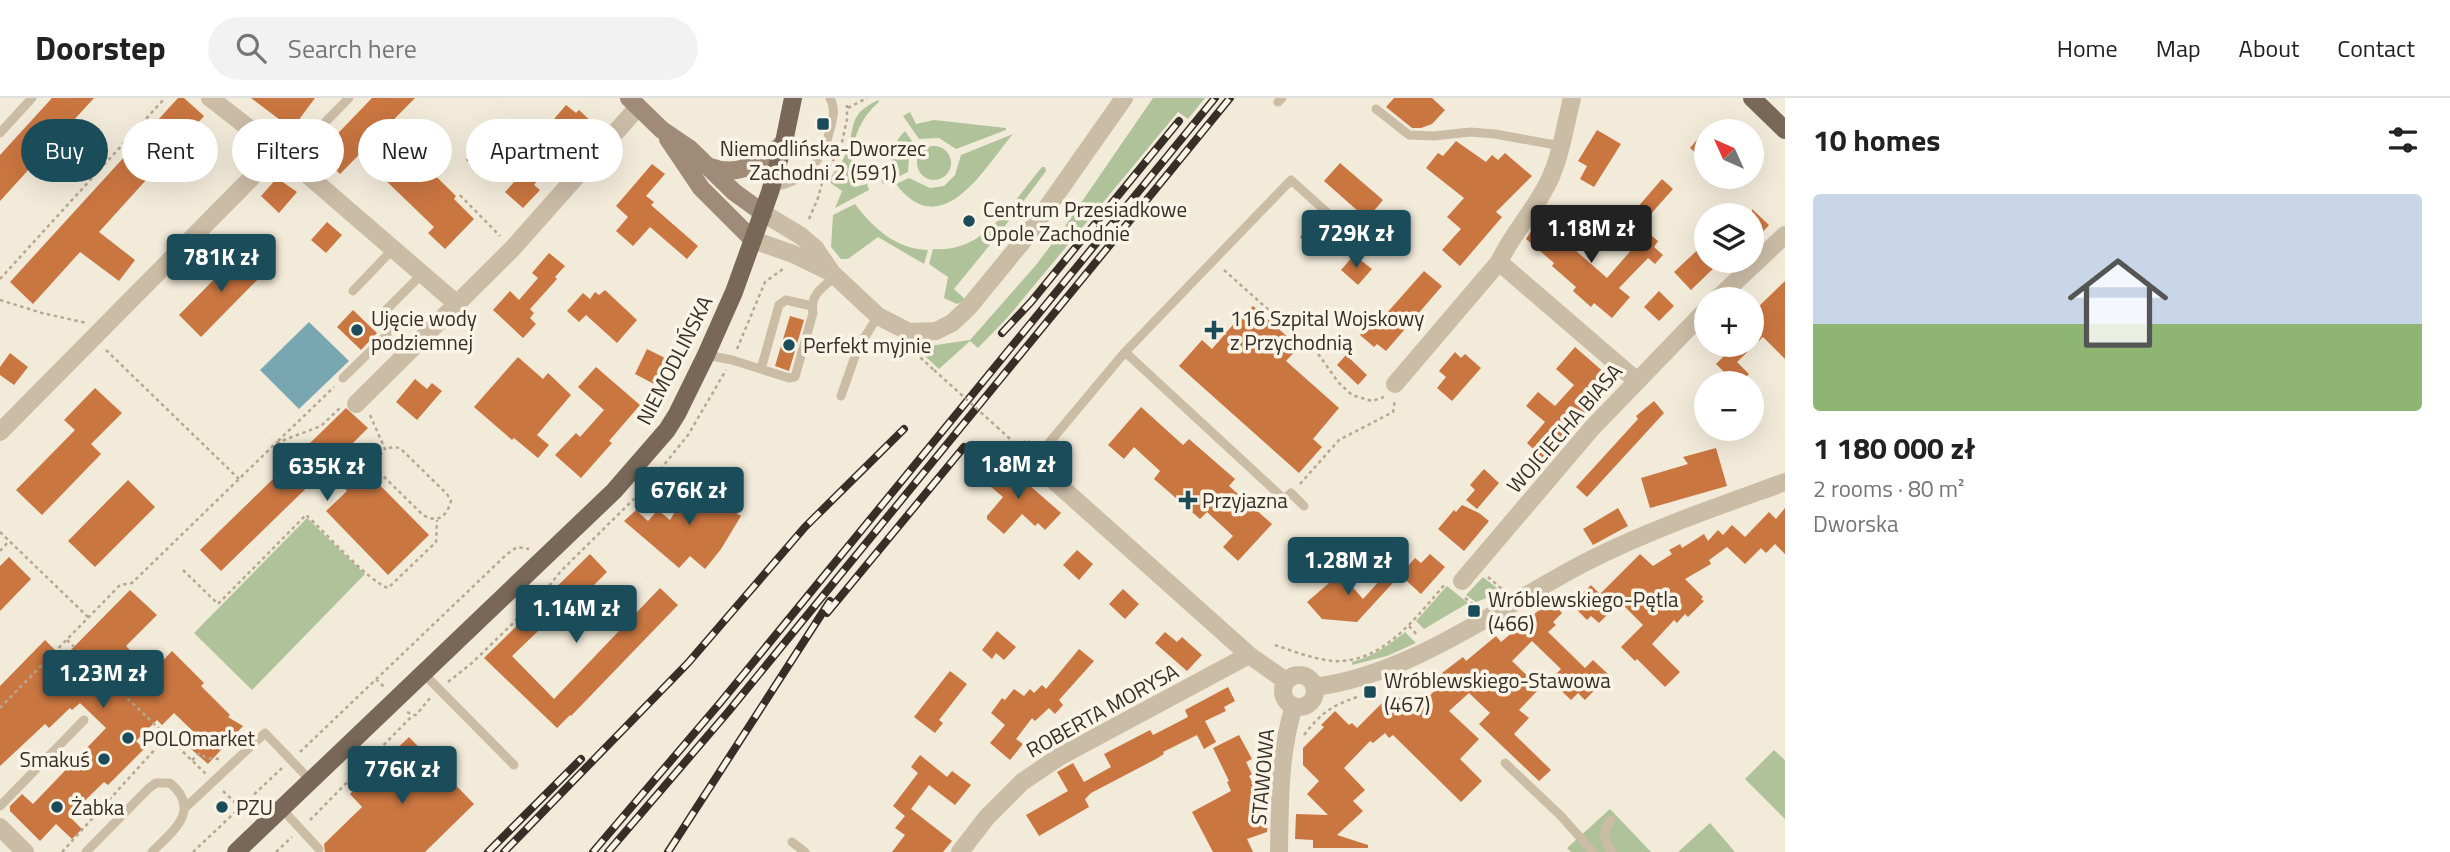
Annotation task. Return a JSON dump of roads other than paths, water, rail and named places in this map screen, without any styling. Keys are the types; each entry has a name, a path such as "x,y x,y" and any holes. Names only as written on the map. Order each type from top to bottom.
{"main road":[{"name":"NIEMODLIŃSKA","path":"236,852 637,467 677,414 734,292 763,213 784,142 793,98"},
{"path":"1752,98 1785,130"}],"street":[{"path":"210,98 237,119"},
{"path":"363,409 457,304 513,248 633,102 662,130 710,166 734,192 815,248 833,275 878,316 909,332 936,331 952,323 968,307 1027,236 1124,98"},
{"path":"1397,388 1499,262 1510,238 1543,193 1554,169 1572,98"},
{"path":"662,130 701,188 753,240 793,254 833,275"},
{"path":"710,166 720,171 745,168 765,159 784,142"},
{"path":"0,432 98,333 256,182"},
{"path":"316,182 457,304"},
{"path":"1730,287 1785,235"},
{"path":"1499,262 1636,380"},
{"name":"WOJCIECHA BIASA","path":"1454,582 1636,380 1694,322"},
{"path":"1034,454 1250,655 1286,681"},
{"path":"1314,687 1344,682 1387,669 1437,645 1591,559 1658,529 1785,482"},
{"name":"ROBERTA MORYSA","path":"960,852 987,817 1022,782 1050,763 1250,655"},
{"path":"1294,676 1304,676 1314,687 1311,701 1303,707 1294,706 1283,695 1286,681 1294,676"},
{"name":"STAWOWA","path":"1279,852 1281,768 1294,706"},
{"path":"0,827 25,852"}],"lane":[{"path":"0,133 32,98"},
{"path":"325,119 349,98"},
{"path":"772,187 788,185 813,166 822,155 835,110 830,98"},
{"path":"1376,109 1409,135 1434,136 1470,132 1561,146"},
{"path":"1034,454 1125,352 1291,180 1352,234"},
{"path":"353,291 394,248"},
{"path":"343,378 387,335 385,311 423,273"},
{"path":"706,355 732,360 789,378 795,377 813,313 815,294 833,275"},
{"path":"761,369 779,305 786,300 812,306"},
{"path":"841,396 858,348 878,316"},
{"path":"1125,352 1284,499 1291,493 1304,506"},
{"path":"424,674 514,765"},
{"path":"0,806 84,720"},
{"path":"152,852 178,826 185,808 265,733 311,781"},
{"path":"1505,763 1561,816 1593,852"},
{"path":"86,852 156,783 170,783 181,793 185,808"},
{"path":"282,809 318,849"},
{"path":"1611,820 1605,827 1604,839 1612,852"},
{"path":"792,842 804,852"}],"water":[{"path":"309,322 349,361 299,409 260,370"}],"railway":[{"path":"593,852 720,703 1215,98"},
{"path":"608,852 728,712 1230,98"},
{"path":"1002,333 1031,302 1179,121"},
{"path":"504,852 688,663 805,527 904,429"},
{"path":"827,613 964,447"},
{"path":"668,852 830,601"},
{"path":"488,852 581,759"}],"place":[{"name":"Niemodlińska-Dworzec Zachodni 2 (591)","path":"823,124"},
{"name":"Centrum Przesiadkowe Opole Zachodnie","path":"969,221"},
{"name":"Ujęcie wody podziemnej","path":"357,330"},
{"name":"116 Szpital Wojskowy z Przychodnią","path":"1214,330"},
{"name":"Perfekt myjnie","path":"789,345"},
{"name":"Przyjazna","path":"1188,500"},
{"name":"Wróblewskiego-Pętla (466)","path":"1474,611"},
{"name":"Wróblewskiego-Stawowa (467)","path":"1370,692"},
{"name":"POLOmarket","path":"128,738"},
{"name":"Smakuś","path":"104,759"},
{"name":"Żabka","path":"57,807"},
{"name":"PZU","path":"222,807"}]}
